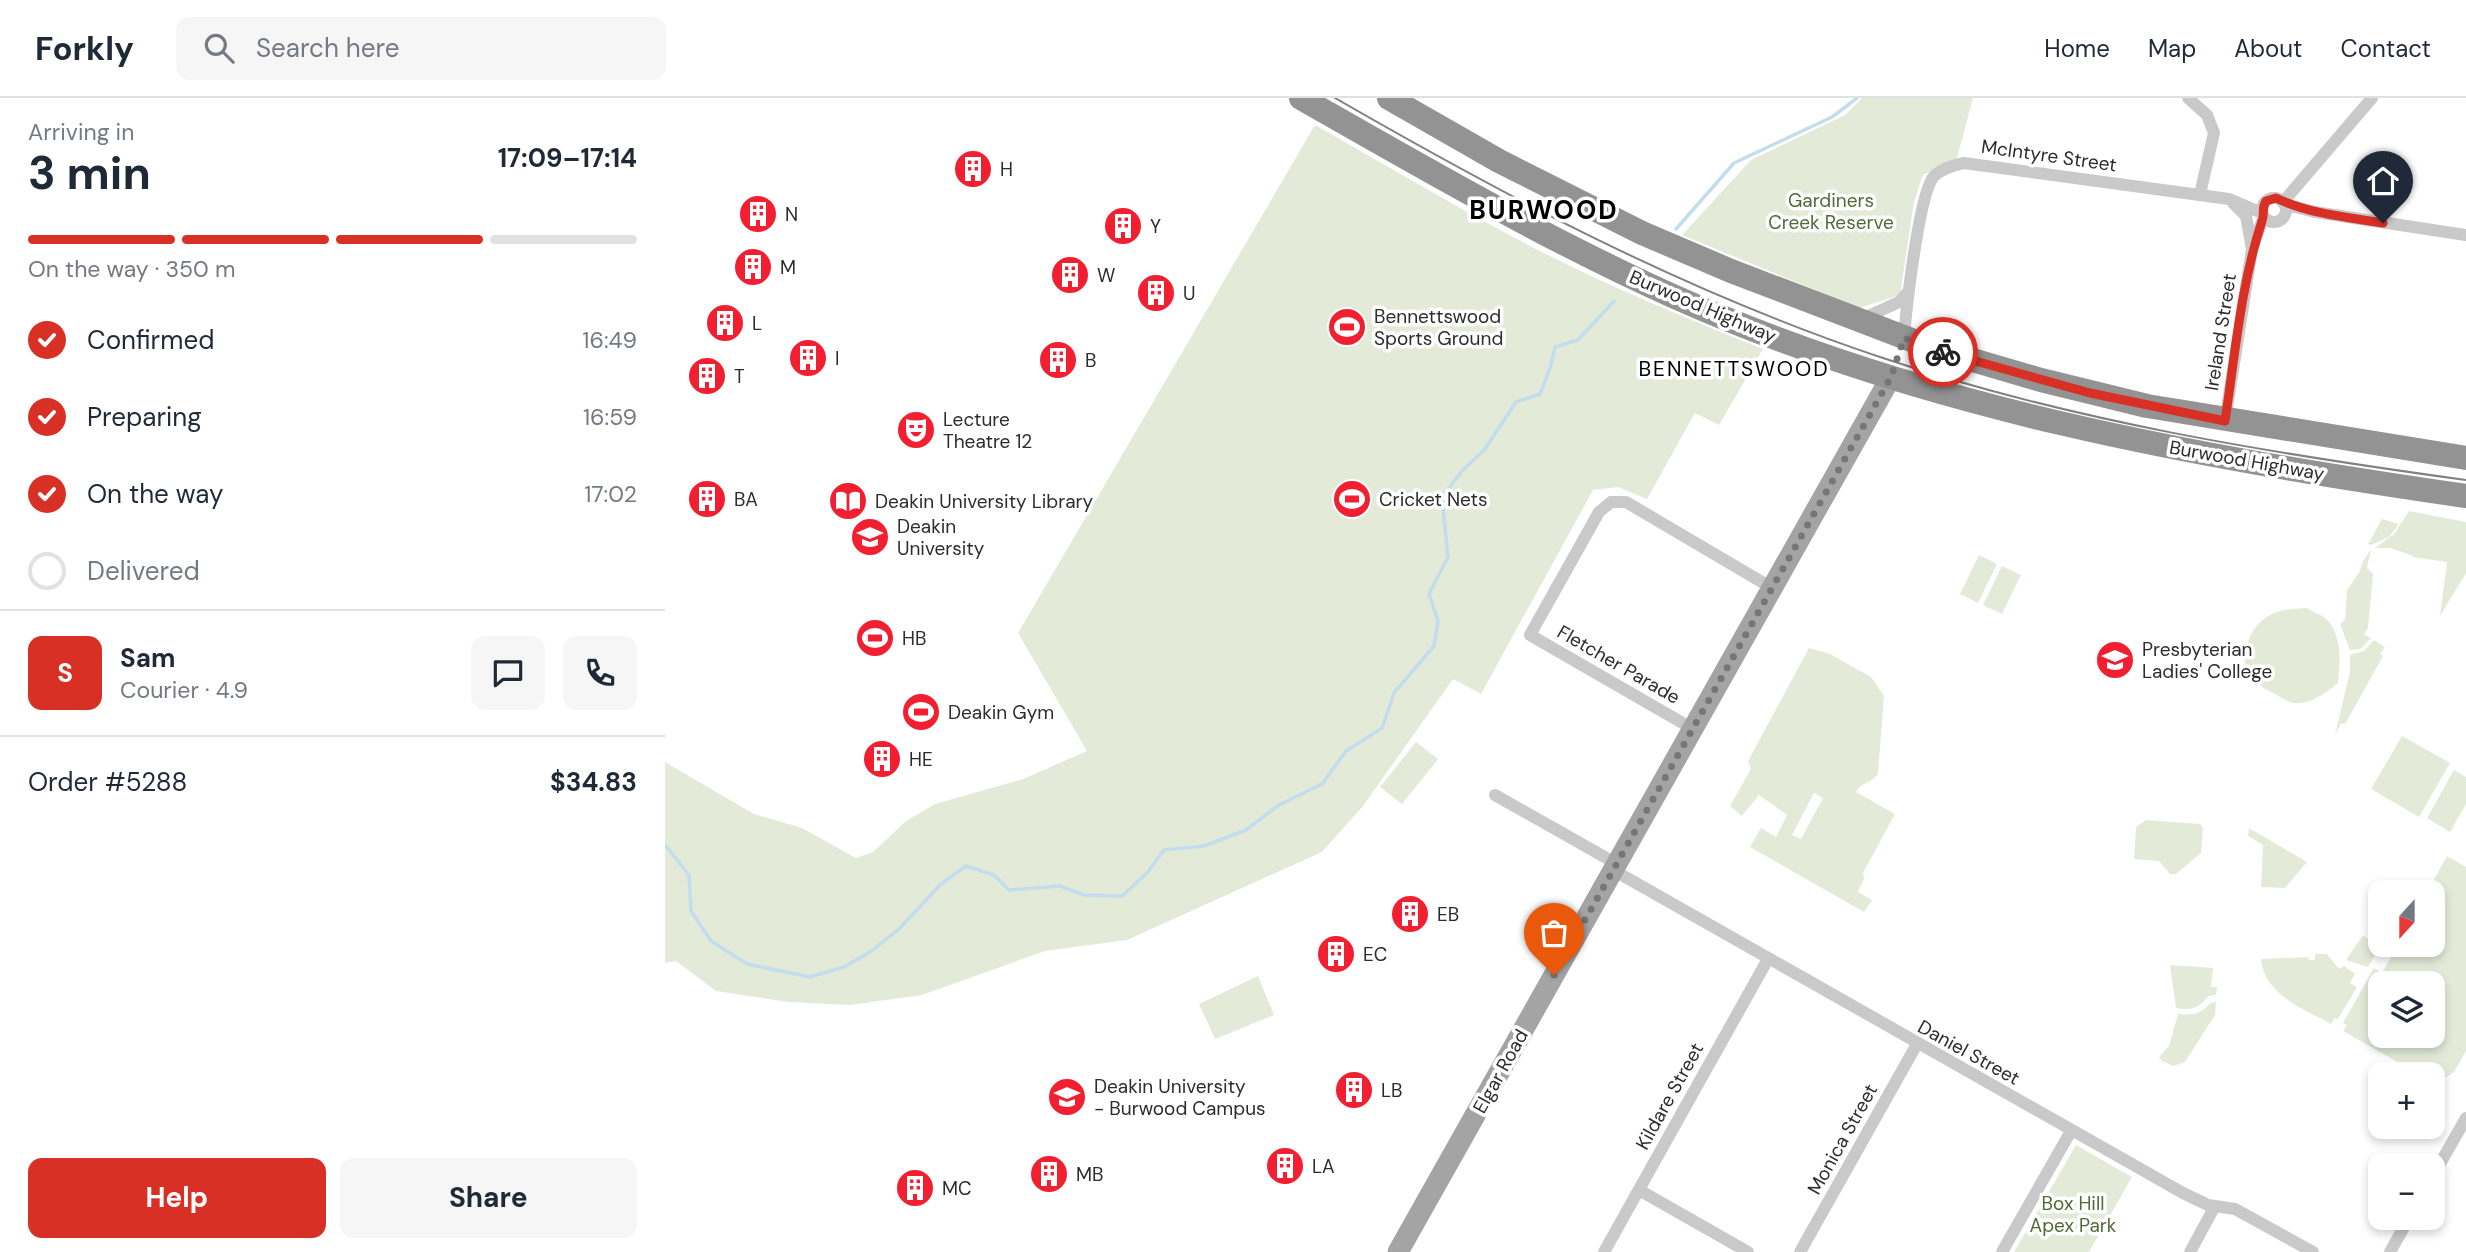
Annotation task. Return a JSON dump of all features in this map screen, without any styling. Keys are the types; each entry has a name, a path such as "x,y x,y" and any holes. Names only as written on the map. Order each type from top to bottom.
{"highway":[{"name":"Burwood Highway","path":"1308,100 1573,250 1689,303 1786,342 1859,367 2006,412 2104,434 2277,466 2466,496"},
{"name":"Burwood Highway","path":"1400,101 1499,161 1643,233 1731,271 1904,338 1991,367 2147,406 2225,421 2466,458"},
{"path":"1891,377 1904,338"}],"main road":[{"path":"1859,367 1868,392 1865,422"},
{"name":"Elgar Road","path":"1398,1252 1891,377"}],"street":[{"path":"2188,98 2207,115 2214,133 2200,194"},
{"name":"Ireland Street","path":"2225,421 2252,249 2273,209 2372,98"},
{"name":"McIntyre Street","path":"1904,338 1924,201 1934,177 1951,166 1964,163 2200,194 2273,209"},
{"name":"Ireland Street","path":"2273,209 2300,185 2309,169"},
{"path":"2300,185 2303,201 2315,212"},
{"path":"2235,201 2246,216 2252,249"},
{"path":"2273,209 2315,212 2466,235"},
{"path":"1857,320 1899,302 1909,291"},
{"name":"Fletcher Parade","path":"1693,729 1530,635 1586,534 1599,512 1611,502 1626,502 1772,588"},
{"name":"Daniel Street","path":"1496,795 1768,959 2071,1131 2183,1193 2215,1206 2235,1209 2313,1252"},
{"name":"Kildare Street","path":"1604,1252 1768,959"},
{"name":"Monica Street","path":"1800,1252 1917,1044"},
{"path":"2445,1155 2466,1118"},
{"path":"2002,1252 2071,1131"},
{"path":"1639,1190 1748,1252"},
{"path":"2190,1252 2215,1206"},
{"path":"2390,1252 2402,1230"}],"green space":[{"name":"Gardiners Creek Reserve","path":"1862,98 1973,98 1957,158 1923,175 1914,202 1900,295 1859,308 1682,235 1751,160 1845,115"},
{"path":"1315,125 1478,218 1562,262 1763,349 1719,425 1695,413 1647,499 1618,487 1593,490 1481,694 1453,679 1363,806 1322,852 1127,940 1045,951 922,995 850,1005 789,1002 716,991 676,961 665,963 665,762 754,814 802,828 856,858 873,852 906,821 935,804 1023,779 1087,751 1018,633"},
{"path":"2409,511 2466,522 2466,573 2440,616 2447,562 2413,557 2390,548 2375,548 2394,534"},
{"path":"2382,519 2399,524 2389,537 2368,544"},
{"path":"2371,549 2367,568 2373,574 2368,628 2364,634 2371,638 2360,649 2350,650 2340,624 2345,620 2347,590"},
{"path":"1979,555 1997,564 1978,603 1960,594"},
{"path":"2002,566 2021,575 2002,614 1983,605"},
{"path":"2307,608 2326,619 2335,633 2339,650 2338,683 2315,699 2293,703 2255,682 2245,664 2246,647 2254,630 2265,618 2280,611"},
{"path":"2374,640 2385,647 2380,654 2383,656 2345,724 2341,723 2335,735 2350,672 2350,655 2364,651"},
{"path":"1809,648 1830,654 1871,677 1884,696 1878,773 1856,792 1895,814 1863,873 1864,879 1858,892 1872,900 1864,912 1750,847 1761,828 1776,837 1787,815 1759,795 1742,816 1730,806 1751,769 1748,761","holes":["1814,793 1823,798 1801,839 1792,835"]},
{"path":"2402,736 2450,763 2419,817 2371,789"},
{"path":"1416,742 1438,759 1402,804 1380,787"},
{"path":"2454,770 2466,777 2466,804 2450,832 2427,818"},
{"path":"2146,820 2200,824 2203,828 2201,853 2176,874 2170,874 2159,861 2134,859 2136,827"},
{"path":"2249,828 2307,862 2285,888 2261,887 2263,845 2248,836"},
{"path":"2447,856 2466,867 2466,1051 2454,1072 2445,1078 2445,1062 2397,1062 2373,1048 2445,1048 2445,971 2383,971 2391,957 2445,957 2445,880 2434,880"},
{"path":"2363,935 2368,939 2368,957 2374,957 2368,967 2346,960"},
{"path":"2315,954 2327,954 2339,969 2344,966 2355,974 2350,983 2357,987 2338,1019 2335,1018 2331,1024 2277,991 2264,972 2261,959 2308,957 2309,960 2315,960"},
{"path":"2170,965 2213,968 2211,987 2217,987 2216,995 2209,996 2194,1008 2176,1008"},
{"path":"1258,976 1274,1015 1215,1039 1199,1004"},
{"path":"2368,979 2368,1045 2343,1031 2347,1025 2343,1023"},
{"path":"2216,1002 2215,1015 2185,1062 2173,1066 2162,1061 2159,1057 2169,1046 2178,1014 2196,1013"},
{"name":"Box Hill Apex Park","path":"2076,1145 2132,1177 2089,1252 2014,1252"}],"waterway":[{"path":"1676,229 1734,163 1832,117 1857,98"},
{"path":"665,845 689,875 691,911 711,941 747,964 810,977 844,967 870,952 899,929 940,885 966,866 994,875 1009,890 1060,886 1084,895 1122,896 1147,873 1164,850 1204,846 1246,830 1279,805 1322,784 1346,751 1382,728 1394,693 1434,646 1438,621 1429,594 1448,557 1442,497 1462,471 1485,449 1516,402 1540,394 1555,347 1578,340 1614,301"}],"tram line":[{"path":"1335,98 1534,208 1601,241 1738,303 1880,357 1952,380 2097,417 2244,446 2466,480"}],"way so far":[{"path":"1554,975 1891,377 1904,338 1943,352"}],"place":[{"name":"H","path":"973,169"},
{"name":"N","path":"758,214"},
{"name":"Y","path":"1123,226"},
{"name":"M","path":"753,267"},
{"name":"W","path":"1070,275"},
{"name":"U","path":"1156,293"},
{"name":"L","path":"725,323"},
{"name":"Bennettswood Sports Ground","path":"1347,327"},
{"name":"I","path":"808,358"},
{"name":"B","path":"1058,360"},
{"name":"T","path":"707,376"},
{"name":"Lecture Theatre 12","path":"916,430"},
{"name":"BA","path":"707,499"},
{"name":"Cricket Nets","path":"1352,499"},
{"name":"Deakin University Library","path":"848,501"},
{"name":"Deakin University","path":"870,537"},
{"name":"HB","path":"875,638"},
{"name":"Presbyterian Ladies' College","path":"2115,660"},
{"name":"Deakin Gym","path":"921,712"},
{"name":"HE","path":"882,759"},
{"name":"EB","path":"1410,914"},
{"name":"EC","path":"1336,954"},
{"name":"LB","path":"1354,1090"},
{"name":"Deakin University - Burwood Campus","path":"1067,1097"},
{"name":"LA","path":"1285,1166"},
{"name":"MB","path":"1049,1174"},
{"name":"MC","path":"915,1188"}],"district":[{"name":"BURWOOD","path":"1544,210"},
{"name":"BENNETTSWOOD","path":"1734,369"}],"route":[{"path":"1943,352 2090,393 2225,421 2252,249 2264,216 2262,213 2266,201 2276,198 2284,204 2315,212 2383,223"}]}
